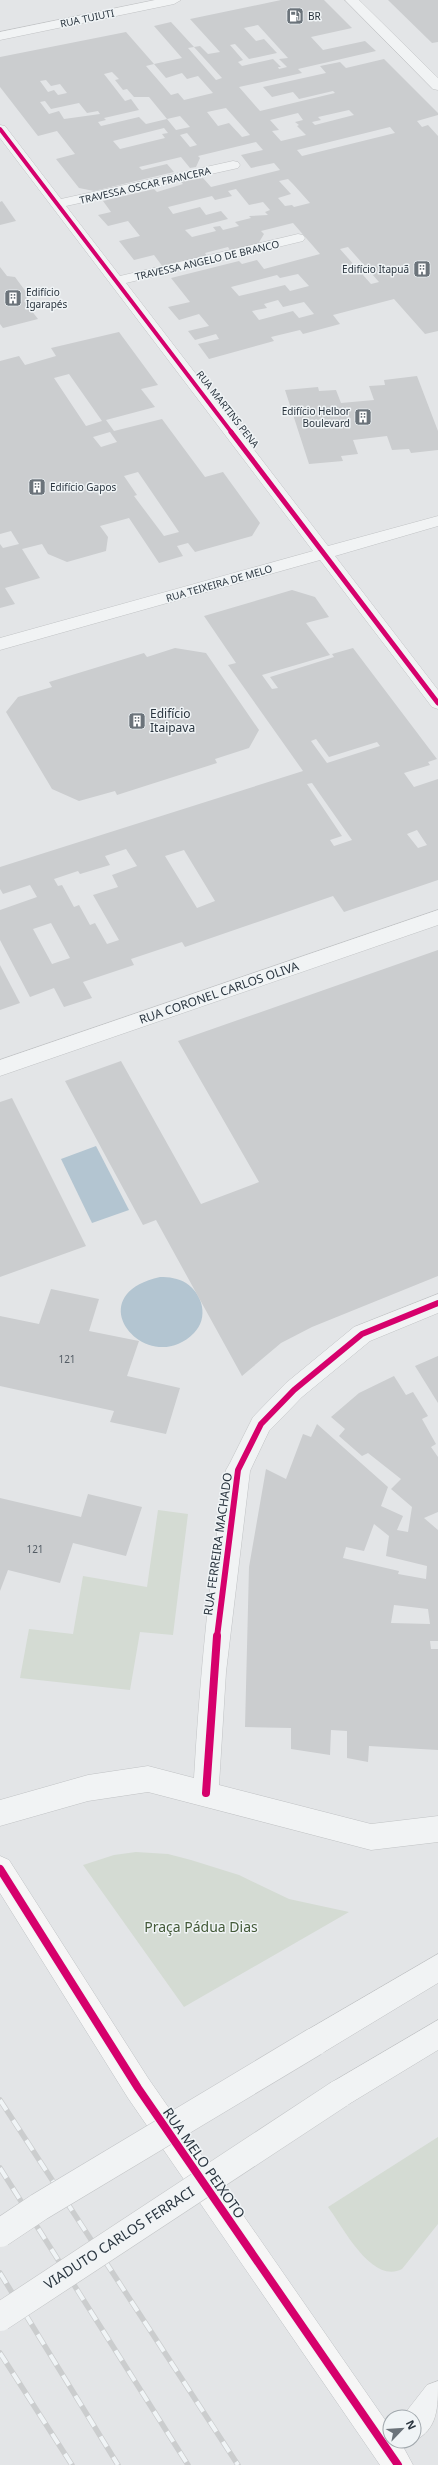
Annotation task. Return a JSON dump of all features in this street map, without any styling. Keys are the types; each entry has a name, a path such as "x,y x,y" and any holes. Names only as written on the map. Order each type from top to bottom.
{"main road":[{"name":"RUA MELO PEIXOTO","path":"0,1869 138,2088 397,2454"}],"street":[{"name":"RUA TUIUTI","path":"0,36 174,0"},
{"path":"352,0 438,86"},
{"name":"RUA MARTINS PENA","path":"0,129 326,553 438,703"},
{"name":"TRAVESSA OSCAR FRANCERA","path":"57,204 233,165"},
{"name":"TRAVESSA ANGELO DE BRANCO","path":"116,281 298,238"},
{"name":"RUA TEIXEIRA DE MELO","path":"0,644 438,521"},
{"name":"RUA CORONEL CARLOS OLIVA","path":"0,1068 438,917"},
{"name":"RUA FERREIRA MACHADO","path":"206,1793 212,1672 229,1529 238,1470 261,1424 294,1390 362,1334 438,1303"},
{"path":"0,1813 88,1788 148,1779 206,1793 300,1820 371,1837 438,1829"},
{"path":"0,2233 38,2207 438,1968"},
{"name":"VIADUTO CARLOS FERRACI","path":"0,2318 339,2094 438,2034"},
{"path":"422,2416 438,2396"}],"green space":[{"path":"158,1510 188,1514 173,1635 140,1632 130,1690 20,1678 29,1629 73,1634 83,1576 147,1587"},
{"name":"Praça Pádua Dias","path":"136,1852 168,1854 191,1860 239,1875 289,1899 349,1912 184,2007 83,1865 114,1855"},
{"path":"438,2137 438,2224 402,2269 391,2272 380,2269 369,2262 359,2252 328,2207"}],"water":[{"path":"96,1146 129,1210 92,1223 61,1159"},
{"path":"160,1277 180,1280 192,1288 197,1293 203,1313 199,1327 194,1333 176,1345 157,1347 141,1341 128,1330 121,1315 123,1300 135,1287"}],"building":[{"path":"281,0 324,0 352,28 311,37 323,50 365,41 376,51 298,69 302,73 239,87 260,111 335,93 333,91 299,99 293,92 272,97 263,87 326,73 320,66 340,62 346,68 384,59 438,113 438,115 417,121 422,127 428,125 438,136 438,331 425,334 394,299 333,315 340,324 303,334 300,330 271,337 274,341 209,359 198,344 219,339 216,334 195,340 188,331 209,326 199,314 179,320 168,307 190,302 171,278 239,261 242,264 257,260 264,269 320,254 293,223 261,231 264,234 258,244 230,250 228,247 205,253 207,256 163,267 154,255 134,260 119,241 140,236 128,221 108,226 98,215 111,212 103,201 154,189 157,192 183,184 181,182 203,178 211,187 280,170 274,163 251,168 241,155 263,150 256,142 198,156 200,158 196,167 190,168 181,157 139,167 142,170 167,164 174,172 94,191 79,188 56,159 75,154 57,131 38,136 0,87 0,57 126,32 154,64 182,58 154,26 171,22 194,47 200,46 208,54 220,52 190,19","holes":["258,25 288,58 279,59 287,67 279,69 278,67 281,67 273,59 242,66 238,62 243,60 230,45 235,44 249,59 277,53 264,39 256,41 244,28","194,47 222,78 216,80 188,48","154,64 166,78 182,73 187,79 198,76 213,93 184,100 178,93 171,95 146,66","112,72 119,79 115,80 123,90 127,89 134,97 149,97 167,119 146,124 139,117 101,126 98,122 106,120 104,118 139,110 131,99 125,101 104,74","46,80 51,86 60,84 67,93 58,95 54,90 48,92 40,81","45,101 51,109 79,103 87,113 98,111 100,114 64,119 59,111 49,114 40,102","226,108 250,135 242,137 229,123 218,126 207,112","349,110 354,115 315,125 312,122 321,120 318,117","298,113 303,120 295,122 306,135 281,141 272,131 279,130 270,120","180,116 190,127 176,130 167,119","390,127 395,133 302,156 297,150","164,128 168,133 162,134 165,138 120,149 113,141","187,133 197,145 190,147 180,135","288,179 310,203 294,207 292,205 285,206 278,198 291,194 279,181","236,189 249,205 263,202 270,210 265,212 268,215 249,216 251,218 235,222 239,226 223,230 220,226 213,227 216,231 192,237 185,230 228,219 221,211 206,215 200,207 173,214 168,207 212,196 215,200 232,196 228,191","348,247 379,282 371,284 340,249","298,274 309,286 290,291 285,285 239,296 231,287 277,275 280,278","278,300 283,307 304,302 314,314 299,318 293,311 259,320 252,311 267,308 264,304"]},
{"path":"388,0 438,0 438,42 432,43"},
{"path":"2,201 16,221 0,225 0,202"},
{"name":"Edifício Igarapés","path":"0,267 7,276 15,277 29,296 24,301 38,319 3,328 0,324"},
{"path":"119,332 158,385 141,389 155,407 106,420 114,431 162,419 205,477 223,472 260,523 252,536 195,552 188,543 177,546 183,556 159,563 129,518 100,526 108,537 106,551 67,562 48,554 42,544 22,549 40,578 5,588 15,604 0,608 0,544 3,548 19,544 11,531 0,534 0,361 19,356 25,365 56,356 51,348","holes":["69,374 76,384 102,421 86,426 54,378","110,432 117,442 101,447 93,437","138,472 179,532 164,536 134,496 137,495 124,476"]},
{"name":"Edifício Helbor Boulevard","path":"417,376 438,431 438,450 411,453 409,449 392,450 387,436 353,440 358,454 341,456 343,461 309,464 285,390 318,387 319,391 336,390 341,403 374,400 369,386 385,385 384,380"},
{"path":"292,590 315,597 329,617 306,623 330,655 262,675 272,689 278,688 270,677 334,657 332,654 353,648 437,759 428,762 430,765 404,773 414,787 438,779 438,880 344,912 333,896 185,947 182,942 131,959 134,965 83,982 92,998 64,1007 54,988 30,997 0,940 0,910 37,897 30,885 3,894 0,889 0,867 303,771 228,665 236,663 204,616","holes":["316,739 329,757 377,742 380,746 327,763 311,741","312,783 352,840 334,846 330,840 342,836 307,784","417,830 427,845 418,848 407,834","126,849 137,866 112,875 118,887 93,895 119,940 107,944 95,923 90,925 79,905 74,907 62,885 58,886 54,879 78,871 80,874 110,865 105,856","184,850 215,901 197,908 165,856","51,923 70,958 52,964 33,929"]},
{"path":"175,648 206,653 259,730 249,748 215,759 217,763 117,795 115,791 79,801 52,789 6,712 18,697 52,687 49,682 144,653 147,657"},
{"path":"438,950 438,1276 312,1327 281,1343 242,1376 156,1220 143,1225 65,1081 121,1061 201,1204 259,1182 178,1041"},
{"path":"0,965 20,1003 0,1010"},
{"path":"12,1098 86,1246 0,1277 0,1102"},
{"path":"51,1289 99,1299 89,1331 139,1341 127,1376 180,1388 166,1434 110,1422 114,1411 0,1386 0,1316 39,1324"},
{"path":"438,1356 438,1403 415,1366"},
{"path":"394,1376 406,1395 413,1392 428,1416 422,1419 436,1444 431,1447 438,1457 438,1512 424,1518 438,1530 438,1641 430,1641 431,1649 438,1649 438,1750 369,1746 368,1762 347,1758 347,1731 331,1730 330,1755 291,1749 291,1728 245,1727 249,1567 266,1469 286,1479 303,1434 311,1437 317,1424 388,1487 381,1506 403,1516 397,1530 408,1532 412,1507 391,1489 401,1479 368,1453 362,1456 339,1436 345,1429 331,1417 359,1393","holes":["374,1524 389,1536 386,1556 427,1566 426,1579 398,1574 399,1571 343,1558 346,1547 364,1551","394,1605 428,1609 430,1624 391,1623"]},
{"path":"88,1494 142,1507 126,1556 73,1543 60,1583 8,1570 0,1591 0,1498 81,1517"}],"railway":[{"path":"0,2100 238,2465"},
{"path":"0,2168 188,2465"},
{"path":"0,2273 118,2465"},
{"path":"0,2353 72,2465"}],"cycle path":[{"path":"0,129 438,703"},
{"path":"206,1793 213,1672 229,1529 238,1470 261,1424 294,1390 362,1334 438,1303"},
{"path":"0,1869 138,2088 398,2465"}],"place":[{"name":"BR","path":"295,16"},
{"name":"Edifício Itapuã","path":"422,269"},
{"name":"Edifício Igarapés","path":"13,298"},
{"name":"Edifício Helbor Boulevard","path":"363,417"},
{"name":"Edifício Gapos","path":"37,487"},
{"name":"Edifício Itaipava","path":"137,721"}]}
